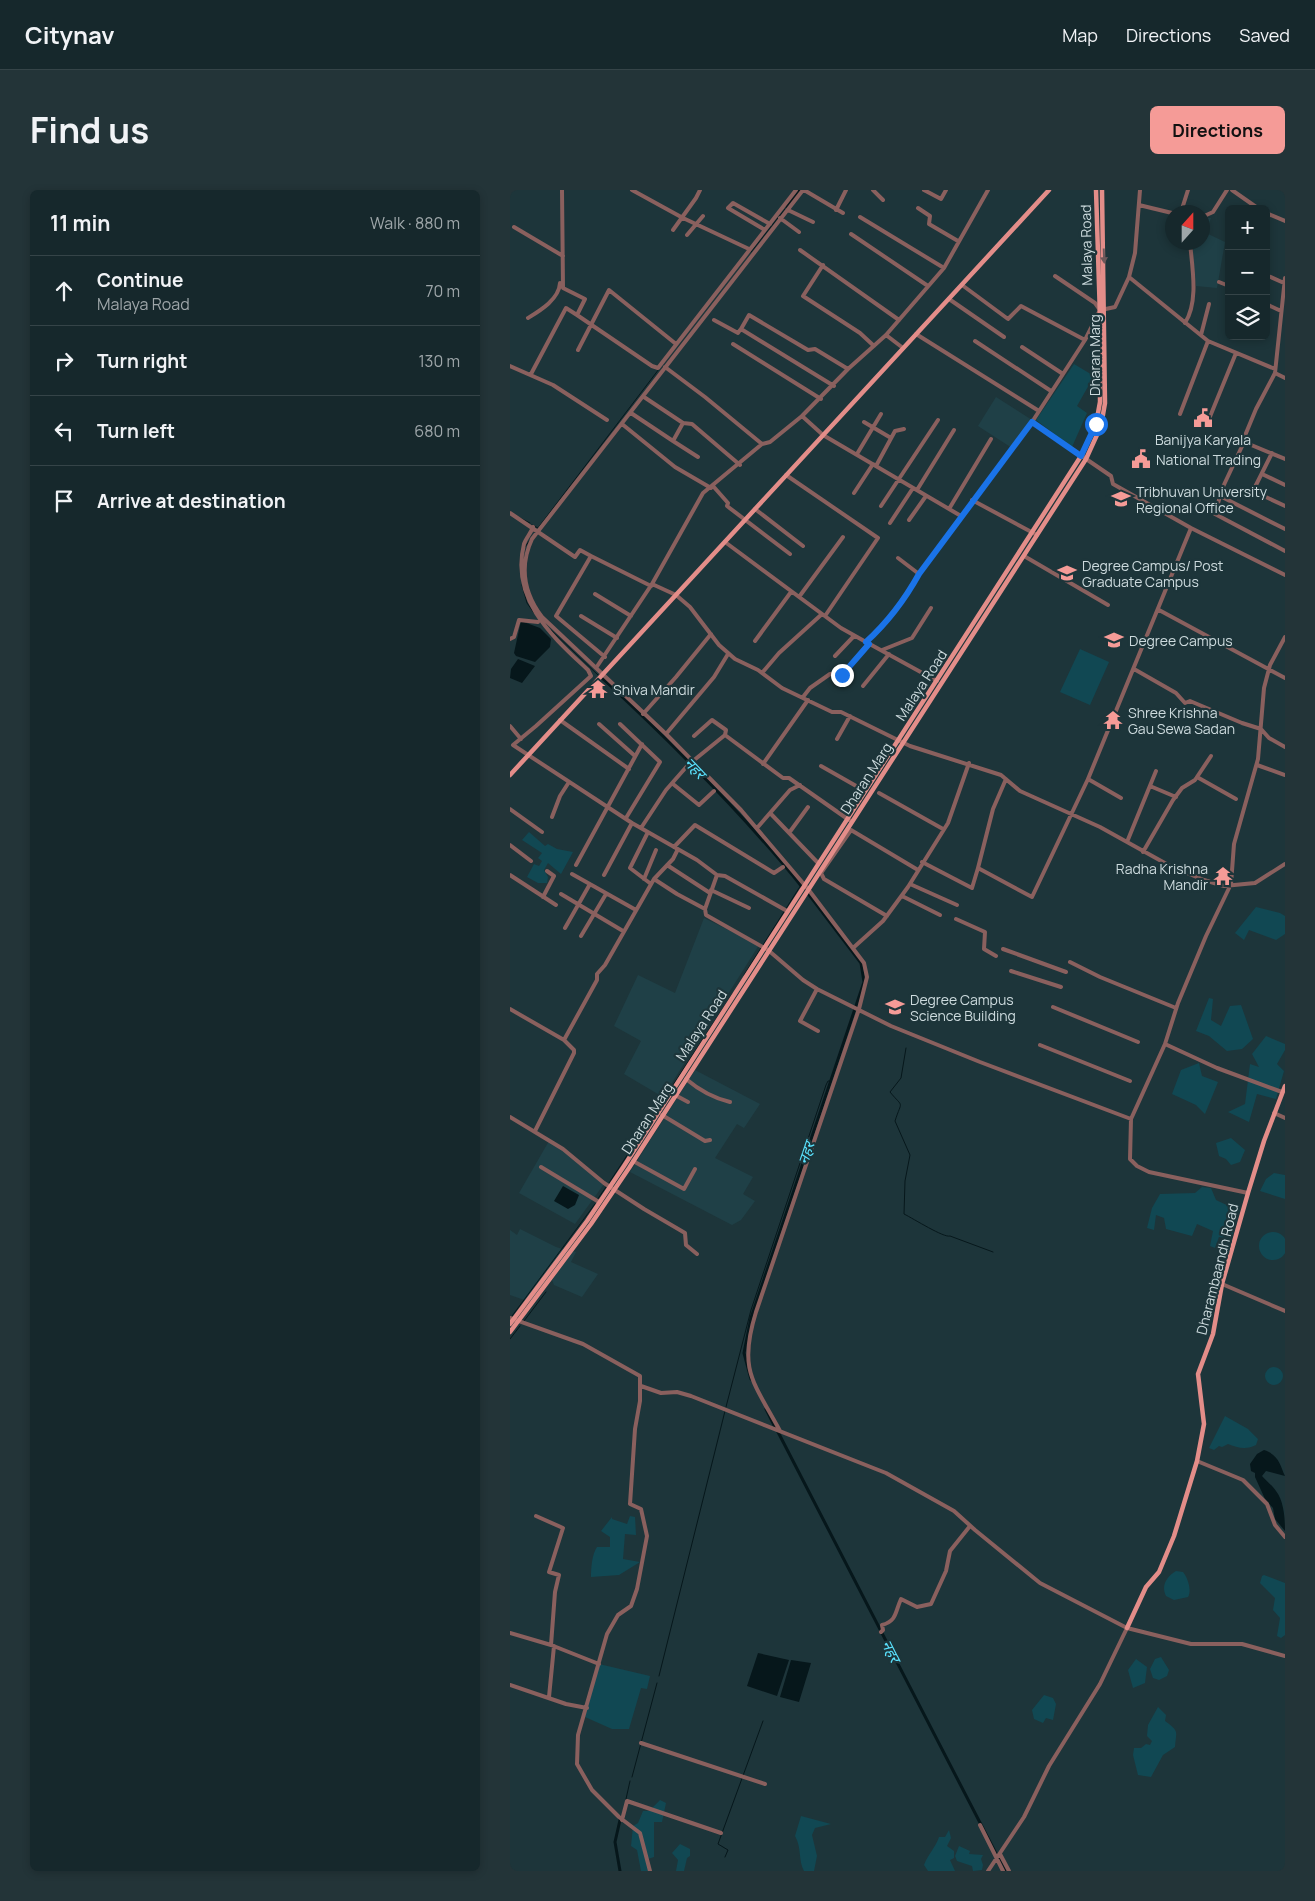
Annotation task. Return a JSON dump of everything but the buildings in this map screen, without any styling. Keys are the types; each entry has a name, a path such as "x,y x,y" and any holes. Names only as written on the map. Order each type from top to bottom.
{"main road":[{"path":"510,775 1049,190"},
{"name":"Malaya Road","path":"1096,190 1102,310"},
{"name":"Dharan Marg","path":"510,1332 513,1321 583,1231 633,1161 660,1114 676,1095 806,886 1024,556 1034,534 1083,458 1101,426 1105,404 1102,310 1102,190"},
{"name":"Malaya Road","path":"583,1231 599,1202 612,1188 766,948 787,911 806,886 818,863 849,820 865,791 901,741 937,681 945,673 1034,534"},
{"name":"Dharambaandh Road","path":"1127,1628 1146,1587 1159,1572 1163,1563 1174,1536 1197,1461 1204,1424 1198,1374 1213,1334 1222,1284 1248,1194 1274,1113 1285,1086"}],"street":[{"path":"562,190 564,288 585,299 577,315"},
{"path":"632,190 683,218 749,249"},
{"path":"673,230 683,218 700,190"},
{"path":"780,1431 751,1374 747,1357 747,1344 867,977 864,963 806,886 757,828 666,734 551,627 531,602 524,576 524,564 532,539 632,413 644,397 676,344 796,190"},
{"path":"531,374 566,308 652,366 658,368 663,366 804,190 843,213"},
{"path":"836,210 846,190"},
{"path":"872,190 883,200"},
{"path":"924,190 941,199 946,190"},
{"path":"596,668 652,585 703,493 740,465 762,444 770,442 802,416 834,386 848,369 886,335 944,268 988,190"},
{"path":"803,697 810,688 830,674 842,675 867,643 885,624 972,500 1032,422 1102,310 1114,307 1130,277 1135,253 1140,190"},
{"path":"1183,205 1188,190"},
{"path":"1210,213 1213,212 1227,190"},
{"path":"1232,190 1253,205"},
{"path":"765,230 728,208 733,203 770,224"},
{"path":"1139,205 1165,212"},
{"path":"918,208 930,216 929,224 958,241"},
{"path":"788,210 813,222"},
{"path":"776,215 799,232"},
{"path":"1270,215 1285,221"},
{"path":"687,235 703,216"},
{"path":"860,218 944,268"},
{"path":"514,227 563,256"},
{"path":"851,234 928,286"},
{"path":"800,250 899,320"},
{"path":"1185,323 1190,312 1193,285 1191,250"},
{"path":"823,265 802,296 860,333 874,346"},
{"path":"1055,276 1095,303 1102,310"},
{"path":"1130,277 1208,341 1275,371 1285,378"},
{"path":"1270,277 1284,283"},
{"path":"1285,278 1281,311 1283,317 1275,371 1256,409 1214,514 1285,551"},
{"path":"528,318 542,309 559,291 560,282"},
{"path":"1219,282 1225,284"},
{"path":"962,285 1008,319 1021,306 1085,340"},
{"path":"578,350 609,290 676,344"},
{"path":"949,299 1004,337"},
{"path":"1201,335 1209,304"},
{"path":"1270,306 1281,311"},
{"path":"834,386 741,330 750,315 808,350 815,348 848,369"},
{"path":"714,320 738,333 740,330"},
{"path":"916,334 1039,410"},
{"path":"886,335 902,348"},
{"path":"975,341 1051,392"},
{"path":"1180,414 1208,341"},
{"path":"1279,341 1285,344"},
{"path":"733,344 821,399"},
{"path":"1022,346 1063,374"},
{"path":"1209,419 1236,353"},
{"path":"510,366 553,385 607,420"},
{"path":"663,366 705,397 762,444"},
{"path":"644,397 683,423 692,424 740,465"},
{"path":"632,413 698,457"},
{"path":"857,454 881,414"},
{"path":"802,416 823,435 961,516"},
{"path":"881,506 938,420"},
{"path":"864,422 891,438"},
{"path":"1032,422 1111,476 1113,484 1191,528 1285,574"},
{"path":"673,441 683,423"},
{"path":"622,424 675,467 712,487 728,503 728,506 790,554"},
{"path":"854,493 898,429 904,429"},
{"path":"890,523 954,430"},
{"path":"948,510 991,439"},
{"path":"1244,442 1285,459"},
{"path":"1272,453 1253,491 1285,506"},
{"path":"1262,474 1285,485"},
{"path":"762,673 779,653 823,615 878,538 786,475"},
{"path":"909,520 926,496"},
{"path":"1220,496 1285,529"},
{"path":"972,500 1034,534"},
{"path":"755,509 803,546"},
{"path":"510,512 575,557 580,550 676,595 690,607 728,654 762,673 782,688 832,712 841,712 901,741 969,763 1006,779 1020,791 1072,814 1143,852 1197,877 1224,886 1231,884 1255,884 1285,864"},
{"path":"533,527 524,544 519,573 524,600 538,622 588,670 591,676 511,746 529,755 632,823 676,848 717,875 725,876 787,911"},
{"path":"978,868 1032,897 1088,779 1159,610 1191,528"},
{"path":"799,597 843,537"},
{"path":"725,542 791,592 854,636 937,681"},
{"path":"591,556 556,616 604,657"},
{"path":"1024,556 1108,605"},
{"path":"898,558 919,574"},
{"path":"755,641 791,592"},
{"path":"595,594 632,616"},
{"path":"882,650 912,638 931,608"},
{"path":"1159,610 1285,678"},
{"path":"581,616 617,638"},
{"path":"510,639 514,637 519,620 538,622"},
{"path":"643,714 711,634"},
{"path":"834,656 854,636"},
{"path":"1248,1194 1154,1173 1137,1166 1130,1159 1132,1119 1165,1044 1176,1008 1206,936 1231,884 1234,844 1257,765 1264,688 1269,668 1285,637"},
{"path":"666,734 714,676 728,654"},
{"path":"863,686 889,654"},
{"path":"1134,669 1176,693 1185,703 1190,701 1242,723 1261,728 1269,738 1285,747"},
{"path":"764,764 808,700"},
{"path":"838,739 850,716"},
{"path":"560,720 629,769"},
{"path":"641,828 688,765 725,735 726,730 712,720 694,736"},
{"path":"600,724 635,756"},
{"path":"620,724 660,762 626,818"},
{"path":"510,726 520,739"},
{"path":"725,735 783,778 789,778 849,820"},
{"path":"576,865 642,744"},
{"path":"1143,852 1182,788 1192,783 1198,777 1211,756"},
{"path":"854,948 887,916 910,884 948,823 969,763"},
{"path":"1257,765 1285,775"},
{"path":"821,766 865,791"},
{"path":"1127,842 1156,771"},
{"path":"1198,777 1236,799"},
{"path":"922,862 972,888 993,809 1006,779"},
{"path":"1088,779 1121,798"},
{"path":"552,817 560,801 560,796 569,782"},
{"path":"673,784 699,805 714,791"},
{"path":"757,828 790,790 800,786"},
{"path":"1150,786 1176,797"},
{"path":"879,793 943,829"},
{"path":"789,833 808,807"},
{"path":"510,809 542,832"},
{"path":"771,814 818,863"},
{"path":"604,875 632,823"},
{"path":"676,848 695,825 774,873 783,868"},
{"path":"887,916 824,879 821,873 851,830 918,870"},
{"path":"648,832 630,868 651,884"},
{"path":"510,845 531,860"},
{"path":"564,1040 597,980 598,974 654,879 679,852 676,848"},
{"path":"644,879 656,850"},
{"path":"668,865 711,891 749,908"},
{"path":"543,897 554,876 547,871"},
{"path":"572,874 636,910"},
{"path":"510,875 556,905"},
{"path":"717,875 705,909 706,915 766,948 803,980 817,989 891,1026 973,1060 1132,1119"},
{"path":"654,879 705,909"},
{"path":"565,928 590,884"},
{"path":"910,884 957,905"},
{"path":"561,894 623,932"},
{"path":"582,936 606,894"},
{"path":"902,896 940,915"},
{"path":"956,918 985,932 984,949 996,956"},
{"path":"1003,948 1066,972"},
{"path":"1070,962 1100,977 1176,1008"},
{"path":"1011,971 1060,987"},
{"path":"817,989 800,1021 818,1031"},
{"path":"1054,1007 1138,1042"},
{"path":"510,1009 564,1040 574,1050 535,1132"},
{"path":"1165,1044 1217,1068 1282,1092"},
{"path":"1040,1045 1130,1081"},
{"path":"686,1079 696,1088 719,1100 730,1102"},
{"path":"676,1095 688,1102"},
{"path":"1274,1113 1285,1118"},
{"path":"660,1114 701,1139 705,1141 710,1140"},
{"path":"510,1117 563,1149 612,1188 685,1233 686,1245 697,1254"},
{"path":"633,1161 684,1189 695,1169"},
{"path":"541,1167 599,1202"},
{"path":"1222,1284 1285,1311"},
{"path":"513,1321 583,1344 638,1374 641,1386 634,1429 630,1504 641,1509 647,1536 631,1606 618,1615 611,1624 578,1735 577,1764 592,1790 622,1820 640,1834 650,1871"},
{"path":"641,1386 661,1393 677,1392 691,1396 886,1473 954,1511 1040,1583 1127,1628 1197,1645 1242,1644 1285,1656"},
{"path":"1197,1461 1243,1480 1267,1504 1274,1525 1285,1537"},
{"path":"536,1516 563,1528 549,1572 559,1575 555,1592 549,1697"},
{"path":"882,1631 882,1624 892,1622 895,1618 901,1599 917,1607 927,1607 931,1604 946,1571 950,1551 970,1526"},
{"path":"988,1871 1024,1817 1049,1766 1100,1684 1127,1628"},
{"path":"510,1633 553,1646 599,1664"},
{"path":"510,1684 566,1704 587,1708"},
{"path":"641,1743 765,1784"},
{"path":"622,1820 627,1801 721,1833"},
{"path":"980,1825 1008,1871"},
{"path":"999,1856 1003,1871"}],"shaded area":[{"path":"1210,235 1225,242 1217,288 1196,286 1193,250 1210,250"},
{"path":"1074,364 1094,376 1077,406 1087,413 1072,447 1036,420"},
{"path":"996,397 1032,420 1012,448 978,426"},
{"path":"521,621 540,628 551,639 550,647 535,662 516,656 514,653"},
{"path":"1080,649 1109,662 1090,705 1060,692"},
{"path":"518,659 535,666 522,683 510,678 511,669"},
{"path":"529,832 545,846 548,844 557,849 573,852 561,874 548,863 544,870 548,877 547,883 538,883 527,877 534,864 539,866 542,861 538,858 542,853 522,840"},
{"path":"1256,907 1285,916 1285,934 1276,940 1249,930 1244,940 1235,933"},
{"path":"704,918 759,945 663,1097 624,1074 641,1041 614,1026 638,975 675,993"},
{"path":"1209,998 1213,999 1211,1020 1221,1026 1230,1006 1241,1005 1253,1039 1242,1049 1227,1051 1209,1036 1196,1031"},
{"path":"1266,1036 1285,1044 1285,1050 1277,1064 1284,1071 1276,1099 1257,1094 1249,1122 1228,1112 1245,1104 1250,1064 1259,1067 1252,1054"},
{"path":"1199,1063 1202,1076 1218,1082 1205,1114 1196,1105 1172,1094 1181,1070"},
{"path":"695,1070 760,1104 744,1128 737,1124 715,1158 753,1177 743,1194 755,1201 741,1220 732,1225 630,1172"},
{"path":"1231,1138 1245,1150 1240,1162 1231,1165 1226,1159 1219,1156 1216,1143"},
{"path":"549,1141 563,1150 604,1184 575,1224 519,1193"},
{"path":"1274,1173 1285,1175 1285,1199 1260,1191 1266,1179"},
{"path":"563,1186 579,1195 575,1205 568,1209 554,1201"},
{"path":"1202,1187 1211,1188 1216,1200 1235,1209 1236,1214 1232,1238 1219,1237 1215,1248 1210,1246 1213,1231 1197,1224 1192,1236 1166,1229 1164,1218 1156,1215 1154,1230 1147,1228 1152,1208 1160,1194 1195,1193"},
{"path":"520,1229 556,1247 569,1251 533,1303 510,1295 510,1230 517,1235"},
{"path":"1273,1232 1283,1236 1287,1246 1283,1256 1273,1260 1263,1256 1259,1246 1263,1236"},
{"path":"572,1251 576,1252 571,1262 598,1274 582,1297 554,1285 552,1280"},
{"path":"1274,1367 1282,1372 1283,1376 1278,1384 1274,1385 1266,1380 1265,1376 1270,1368"},
{"path":"1225,1416 1248,1429 1258,1439 1256,1445 1242,1448 1228,1444 1222,1447 1219,1446 1214,1450 1209,1448"},
{"path":"1264,1450 1276,1458 1285,1476 1266,1471 1262,1476 1279,1495 1285,1531 1275,1519 1273,1508 1265,1499 1255,1473 1251,1471 1250,1464 1257,1454"},
{"path":"630,1516 635,1517 636,1535 625,1534 623,1559 640,1562 619,1575 591,1577 595,1550 597,1547 610,1547 610,1537 601,1531 612,1517 612,1519 627,1524"},
{"path":"1176,1571 1183,1572 1190,1591 1188,1597 1174,1600 1166,1596 1164,1585 1167,1579"},
{"path":"1264,1575 1285,1583 1285,1635 1281,1638 1277,1636 1280,1618 1273,1610 1275,1598 1260,1583"},
{"path":"758,1653 789,1660 777,1696 747,1686"},
{"path":"1161,1657 1169,1670 1167,1676 1159,1680 1153,1678 1150,1669 1155,1659"},
{"path":"1136,1659 1147,1667 1145,1683 1133,1688 1128,1670"},
{"path":"791,1660 811,1663 799,1702 780,1697"},
{"path":"599,1664 650,1676 647,1689 641,1688 629,1729 612,1729 585,1717"},
{"path":"1044,1695 1053,1698 1056,1704 1053,1720 1046,1718 1043,1723 1034,1719 1032,1710"},
{"path":"1158,1707 1166,1715 1165,1721 1176,1732 1175,1747 1163,1755 1151,1777 1138,1775 1133,1755 1134,1748 1141,1748 1146,1744 1150,1745 1152,1741 1147,1736 1148,1725"},
{"path":"660,1800 666,1803 662,1822 654,1822 654,1857 648,1859 650,1871 641,1871 637,1850 631,1846 633,1826 638,1823 643,1811 649,1811"},
{"path":"801,1816 831,1824 815,1828 812,1835 817,1856 814,1871 804,1871 801,1863 799,1845 795,1836"},
{"path":"949,1830 951,1838 947,1846 954,1851 954,1858 950,1860 955,1871 928,1871 924,1865 926,1861 939,1837 945,1837"},
{"path":"680,1844 690,1849 690,1856 687,1858 684,1871 676,1871 678,1860 672,1853"},
{"path":"959,1846 970,1851 969,1854 983,1855 981,1859 982,1870 973,1871 972,1866 957,1861 955,1856"}],"waterway":[{"name":"नहर","path":"787,207 800,190"},
{"path":"751,252 785,209"},
{"path":"532,525 538,528 659,369"},
{"path":"520,518 530,523"},
{"path":"525,547 530,540"},
{"path":"522,585 527,603 534,613"},
{"path":"551,630 598,675"},
{"name":"नहर","path":"602,678 731,805 802,887"},
{"path":"763,945 801,885"},
{"name":"नहर","path":"751,1379 744,1353 751,1318 864,982 861,963 807,892"},
{"path":"744,975 761,948"},
{"path":"609,1183 733,993"},
{"path":"906,1048 901,1078 890,1092 900,1103 895,1121 910,1155 905,1181 904,1214 942,1234 993,1252"},
{"name":"नहर","path":"726,1407 751,1310 826,1085 828,1081 831,1081"},
{"path":"597,1200 606,1187"},
{"path":"512,1316 595,1204"},
{"path":"524,1321 546,1292"},
{"path":"510,1339 520,1326"},
{"name":"नहर","path":"766,1409 775,1427"},
{"path":"659,1676 725,1411"},
{"name":"नहर","path":"778,1432 1005,1871"},
{"path":"632,1777 657,1683"},
{"path":"725,1857 728,1850 718,1844 763,1721"},
{"path":"626,1799 630,1781"},
{"path":"620,1820 615,1842 620,1871"}],"place":[{"name":"Banijya Karyala","path":"1203,418"},
{"name":"National Trading","path":"1141,459"},
{"name":"Tribhuvan University Regional Office","path":"1121,499"},
{"name":"Degree Campus/ Post Graduate Campus","path":"1067,573"},
{"name":"Degree Campus","path":"1114,640"},
{"name":"Shiva Mandir","path":"598,689"},
{"name":"Shree Krishna Gau Sewa Sadan","path":"1113,720"},
{"name":"Radha Krishna Mandir","path":"1223,876"},
{"name":"Degree Campus Science Building","path":"895,1007"}],"route":[{"path":"842,675 869,644 866,642 885,624 907,595 919,574 972,500 1032,422 1081,456 1096,424"}]}
